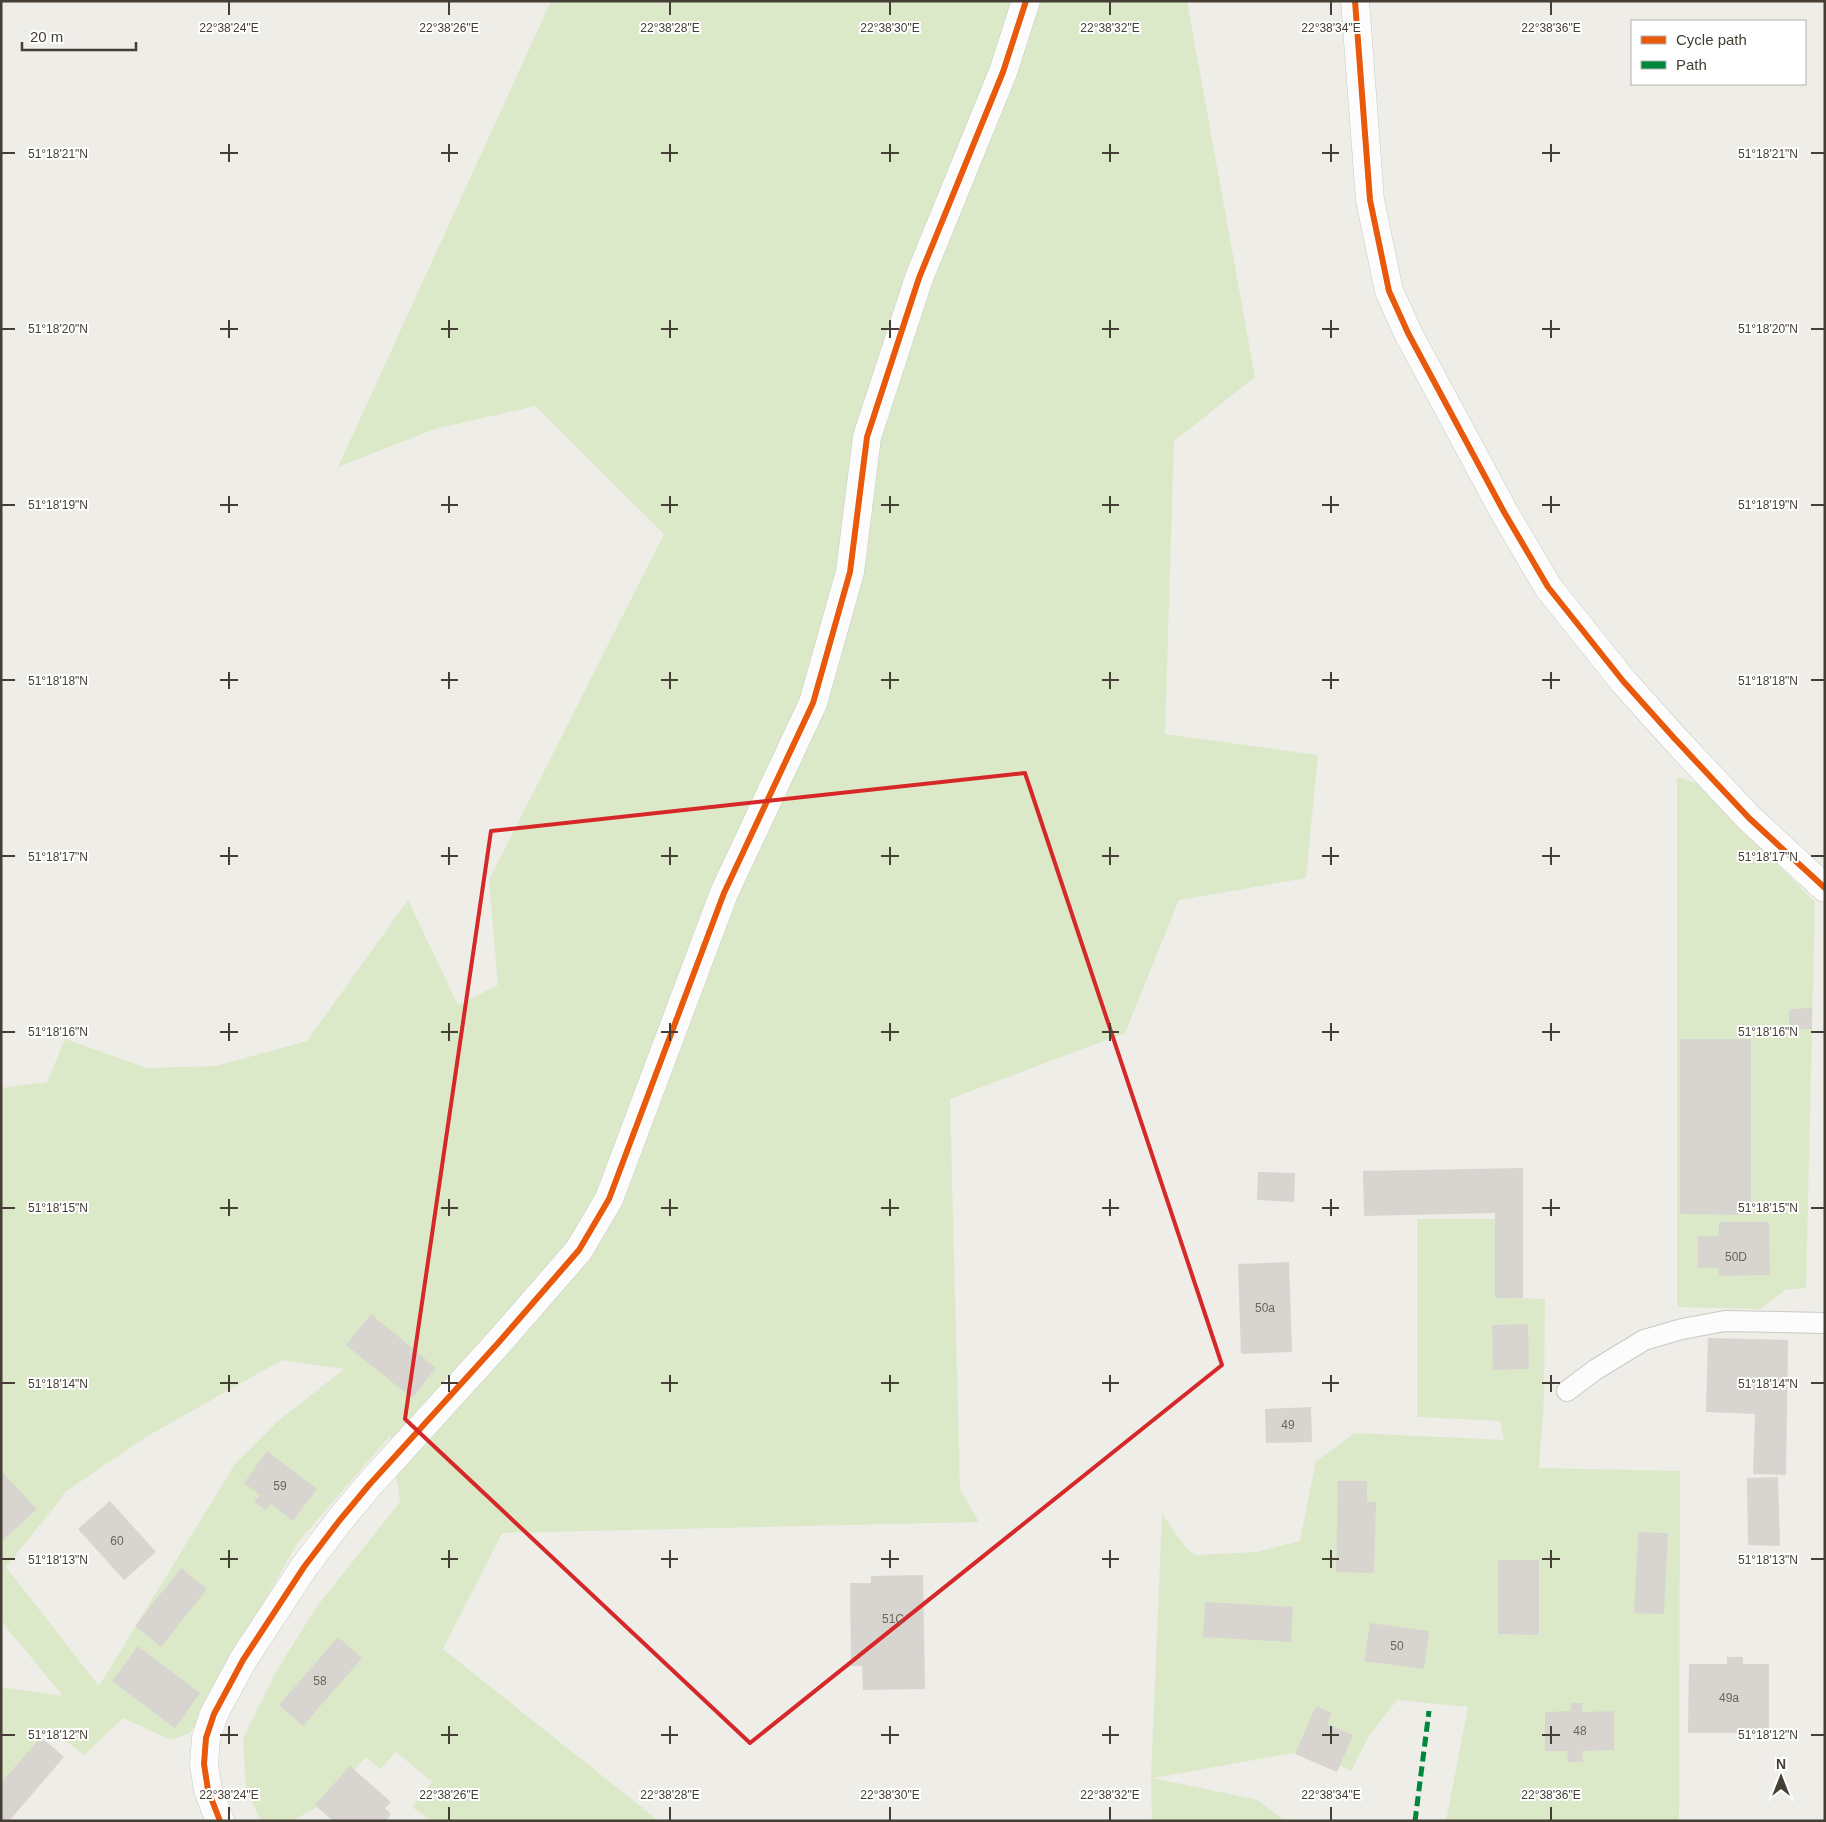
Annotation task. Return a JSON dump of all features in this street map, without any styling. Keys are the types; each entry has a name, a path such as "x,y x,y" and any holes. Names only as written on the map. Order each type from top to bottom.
{"street":[{"path":"220,1821 208,1790 204,1764 206,1738 214,1714 243,1660 304,1568 339,1521 369,1484 500,1342 579,1250 608,1199 724,893 813,703 850,572 868,438 919,278 1003,72 1026,1"},
{"path":"1355,1 1370,200 1389,291 1408,333 1504,512 1548,587 1623,681 1674,739 1749,818 1825,888"}],"lane":[{"path":"1567,1391 1595,1370 1644,1340 1682,1329 1725,1321 1825,1324"}],"highlighted area":[{"path":"1025,773 1222,1365 750,1743 405,1419 491,831"}],"green space":[{"path":"551,1 1187,1 1255,377 1174,441 1165,734 1318,755 1306,878 1179,900 1125,1033 950,1099 960,1489 979,1522 502,1533 443,1649 659,1821 432,1821 412,1807 432,1782 396,1752 380,1769 366,1757 322,1805 291,1821 261,1821 246,1790 243,1738 276,1672 315,1609 400,1502 390,1436 298,1542 232,1657 217,1696 190,1733 171,1740 123,1718 84,1755 49,1728 1,1787 1,1686 63,1696 1,1621 1,1088 47,1082 65,1039 147,1068 216,1066 307,1041 408,900 458,1005 498,985 489,880 664,534 535,406 435,429 338,467","holes":["282,1360 344,1369 277,1422 235,1464 99,1686 6,1567 65,1492 146,1437"]},
{"path":"1677,777 1696,783 1815,902 1806,1288 1786,1290 1760,1309 1677,1307"},
{"path":"1417,1219 1506,1219 1506,1298 1545,1299 1544,1399 1539,1468 1680,1471 1679,1821 1443,1821 1447,1816 1468,1707 1397,1700 1369,1736 1351,1771 1310,1750 1153,1778 1258,1800 1285,1821 1152,1821 1151,1778 1162,1514 1187,1549 1196,1555 1256,1552 1300,1541 1316,1461 1355,1433 1504,1440 1500,1421 1417,1417"}],"building":[{"path":"1812,1008 1812,1029 1789,1029 1789,1009"},
{"path":"1680,1039 1751,1039 1751,1215 1680,1214"},
{"path":"1523,1168 1523,1298 1495,1298 1495,1213 1364,1216 1363,1171"},
{"path":"1258,1172 1295,1173 1294,1202 1257,1200"},
{"path":"1719,1222 1769,1222 1770,1275 1719,1276 1719,1268 1698,1268 1698,1236 1719,1236"},
{"path":"1289,1262 1292,1352 1241,1354 1238,1264"},
{"path":"371,1314 436,1368 412,1398 346,1345"},
{"path":"1528,1324 1529,1369 1493,1370 1492,1325"},
{"path":"1708,1338 1788,1340 1786,1475 1753,1474 1755,1414 1706,1412"},
{"path":"1311,1407 1312,1442 1266,1443 1265,1409"},
{"path":"267,1451 317,1489 293,1521 271,1504 266,1510 254,1502 260,1495 244,1483"},
{"path":"1,1471 37,1509 2,1541 1,1540"},
{"path":"1778,1477 1780,1546 1748,1545 1747,1478"},
{"path":"1338,1481 1367,1481 1367,1502 1376,1502 1374,1573 1336,1572"},
{"path":"110,1501 156,1552 124,1580 78,1529"},
{"path":"1638,1532 1668,1533 1664,1614 1634,1613"},
{"path":"1498,1560 1539,1560 1539,1635 1498,1634"},
{"path":"181,1568 207,1589 161,1647 135,1626"},
{"path":"923,1575 925,1689 863,1690 862,1666 851,1666 850,1583 871,1583 871,1576"},
{"path":"1205,1602 1293,1607 1291,1642 1203,1637"},
{"path":"1370,1623 1429,1631 1424,1669 1364,1661"},
{"path":"338,1637 362,1658 303,1726 279,1705"},
{"path":"138,1646 200,1693 175,1728 112,1681"},
{"path":"1727,1657 1743,1657 1743,1664 1769,1664 1769,1733 1688,1733 1689,1664 1727,1664"},
{"path":"1571,1703 1582,1703 1582,1712 1614,1711 1614,1750 1582,1751 1583,1762 1568,1762 1567,1751 1545,1751 1545,1712 1571,1711"},
{"path":"1316,1706 1332,1713 1327,1724 1353,1735 1337,1772 1295,1754"},
{"path":"41,1737 64,1757 9,1821 1,1821 1,1783"},
{"path":"350,1766 391,1802 385,1808 391,1814 386,1821 333,1821 315,1805"}],"marked path":[{"path":"1415,1821 1429,1711"}],"cycle path":[{"path":"220,1821 208,1790 204,1764 206,1738 214,1714 243,1660 304,1567 339,1521 579,1250 609,1199 724,893 813,703 850,572 867,437 919,278 1003,72 1026,1"},
{"path":"1355,1 1370,200 1389,291 1408,333 1504,512 1548,587 1623,681 1675,739 1749,818 1825,888"}]}
